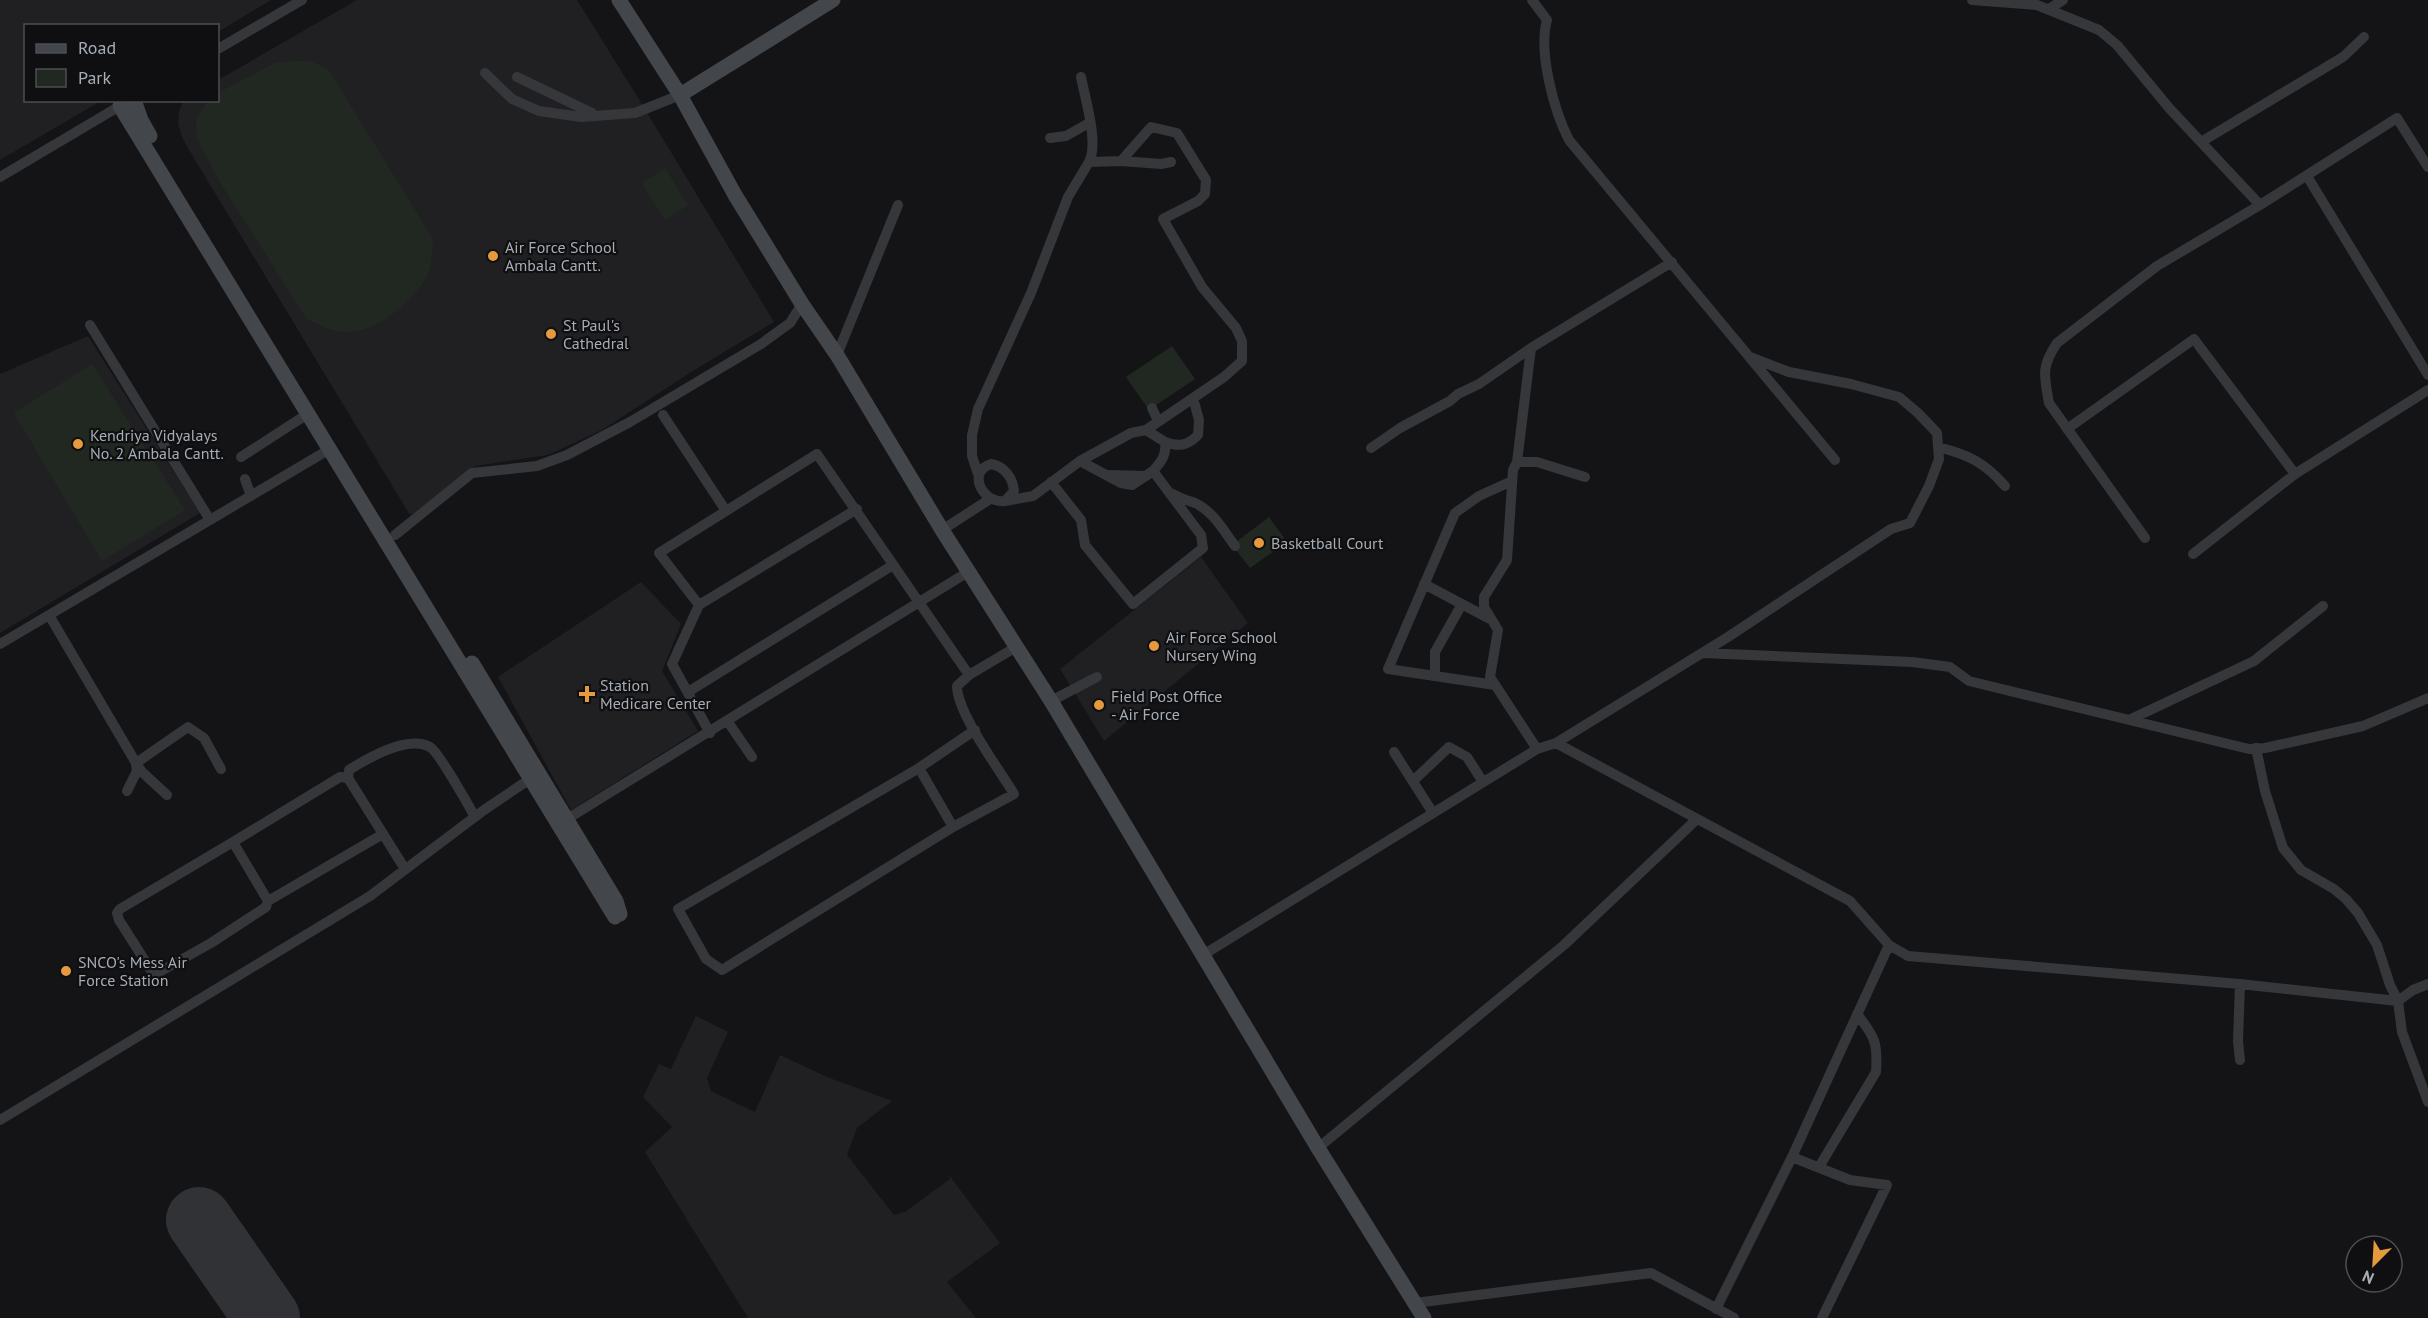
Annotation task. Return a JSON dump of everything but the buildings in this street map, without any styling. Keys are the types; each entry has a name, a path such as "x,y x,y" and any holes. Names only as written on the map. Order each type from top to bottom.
{"main road":[{"path":"619,0 680,95 735,195 802,304 837,355 942,530 1051,701 1318,1148 1424,1318"},
{"path":"680,95 833,0"},
{"path":"128,102 567,819 616,901 617,916 530,779 330,449 128,102"}],"street":[{"path":"219,49 302,0"},
{"path":"1532,0 1547,20 1543,35 1547,65 1559,122 1569,140 1835,460"},
{"path":"1972,0 2037,5 2099,30 2117,45 2201,142 2260,205"},
{"path":"2049,9 2063,0"},
{"path":"2201,142 2343,57 2364,37"},
{"path":"485,73 512,99 539,111 581,117 635,113 680,95"},
{"path":"517,77 598,115"},
{"path":"1081,77 1093,140 1092,156 1068,197 1031,293 978,409 972,435 972,456 980,489 990,499 1005,501 1034,496 1080,461 1131,433 1146,430 1224,377 1242,361 1244,351 1236,328 1202,287 1163,219 1198,201 1205,194 1206,180 1177,132 1151,127 1121,161"},
{"path":"0,177 128,102"},
{"path":"2145,538 2049,403 2044,379 2046,360 2057,343 2157,266 2260,205 2397,118 2428,167"},
{"path":"1050,138 1066,136 1089,123"},
{"path":"1089,162 1121,161 1161,164 1171,162"},
{"path":"2307,176 2428,375"},
{"path":"837,355 898,205"},
{"path":"1371,448 1458,394 1479,384 1531,348 1672,262"},
{"path":"395,535 472,473 537,466 567,455 630,422 761,344 790,323 802,304"},
{"path":"90,325 210,520"},
{"path":"2067,429 2194,339 2295,474"},
{"path":"1531,348 1517,462 1513,470 1508,560 1484,597 1484,607 1498,630 1490,677 1537,749"},
{"path":"1203,955 1537,749 1556,743 1702,653 1891,529 1910,523 1929,486 1939,459 1936,433 1899,397 1851,384 1789,372 1750,357"},
{"path":"2193,554 2295,474 2428,390"},
{"path":"1146,430 1164,442 1188,444 1198,435 1199,420 1193,398"},
{"path":"1152,408 1158,421"},
{"path":"241,457 309,413"},
{"path":"663,415 726,511"},
{"path":"1080,461 1121,483 1132,485 1150,473 1162,461 1166,451 1164,442"},
{"path":"1938,447 1977,460 1990,469 2005,486"},
{"path":"0,644 330,449"},
{"path":"699,605 659,553 817,454 969,675"},
{"path":"1517,462 1537,462 1585,477"},
{"path":"978,474 982,468 991,464 1006,472 1014,491 1005,501"},
{"path":"1150,473 1168,490 1181,499 1196,504 1215,518 1235,546"},
{"path":"245,479 252,496"},
{"path":"1496,685 1388,669 1455,513 1479,496 1512,481"},
{"path":"1051,482 1081,520 1085,545 1133,604 1203,549 1201,535 1168,490"},
{"path":"942,530 990,499"},
{"path":"710,733 672,664 699,605 857,509"},
{"path":"1197,530 1198,525 1209,524 1207,512"},
{"path":"688,692 894,565"},
{"path":"567,819 728,722 968,572"},
{"path":"1424,584 1491,620"},
{"path":"1435,675 1435,652 1462,604"},
{"path":"2131,719 2254,661 2323,606"},
{"path":"49,615 136,763 142,772 167,795"},
{"path":"975,730 920,768 678,909 706,959 722,970 953,827 1014,794 975,730 957,694 957,686 969,675 1016,646"},
{"path":"1702,653 1912,662 1950,666 1969,681 2256,748 2363,726 2428,698"},
{"path":"1051,701 1097,677"},
{"path":"728,722 752,757"},
{"path":"136,763 188,727 204,738 221,769"},
{"path":"405,869 348,778 349,770 383,752 419,743 433,748 474,817"},
{"path":"1556,743 1850,901 1889,945 1908,956 2240,984 2398,1001 2413,990 2428,984"},
{"path":"1413,781 1449,747 1467,757 1483,782"},
{"path":"2256,748 2265,791 2283,848 2301,870 2334,889 2358,913 2377,945 2390,986 2398,1001 2402,1032 2428,1102"},
{"path":"1394,752 1433,813"},
{"path":"127,791 137,771 136,763"},
{"path":"920,768 953,827"},
{"path":"348,778 340,777 120,909 117,913 118,920 154,975 211,943 266,907 268,901 383,834"},
{"path":"0,1120 370,896 474,817 530,779"},
{"path":"1318,1148 1564,945 1697,819"},
{"path":"233,842 268,901"},
{"path":"1716,1309 1792,1157 1889,945"},
{"path":"2240,984 2238,1041 2240,1060"},
{"path":"1820,1167 1876,1072 1877,1058 1873,1034 1857,1014"},
{"path":"1792,1157 1850,1180 1887,1185 1822,1318"},
{"path":"1415,1303 1651,1273 1734,1318"}],"shaded area":[{"path":"0,0 271,0 219,31 219,24 24,24 24,102 99,102 0,160"},
{"name":"Air Force School Ambala Cantt.","path":"357,0 577,0 774,322 602,430 548,455 475,466 410,515 182,137 178,124 183,102 219,102 219,79"},
{"name":"Kendriya Vidyalays No. 2 Ambala Cantt.","path":"88,336 200,513 0,633 0,374"},
{"name":"Air Force School Nursery Wing","path":"1201,557 1248,623 1104,741 1060,669"},
{"path":"641,582 681,624 662,671 698,731 571,810 498,677"},
{"path":"696,1016 728,1032 707,1078 711,1091 755,1112 780,1055 827,1077 892,1101 857,1128 847,1155 894,1215 905,1212 950,1179 949,1175 1000,1243 947,1282 976,1318 748,1318 645,1152 672,1127 643,1097 659,1064 671,1069"}],"green space":[{"path":"310,61 328,69 433,239 429,271 424,281 406,303 370,327 345,332 320,325 306,318 220,182 197,139 196,118 207,102 219,102 220,92 275,63"},
{"path":"665,168 688,205 665,220 642,183"},
{"path":"1172,346 1195,379 1149,410 1126,377"},
{"path":"92,364 185,510 102,561 14,413"},
{"name":"Basketball Court","path":"1269,517 1287,542 1250,568 1232,545"}],"runway":[{"path":"199,1220 267,1318"}],"place":[{"name":"Air Force School Ambala Cantt.","path":"493,256"},
{"name":"St Paul's Cathedral","path":"551,334"},
{"name":"Kendriya Vidyalays No. 2 Ambala Cantt.","path":"78,444"},
{"name":"Basketball Court","path":"1259,543"},
{"name":"Air Force School Nursery Wing","path":"1154,646"},
{"name":"Station Medicare Center","path":"587,694"},
{"name":"Field Post Office - Air Force","path":"1099,705"},
{"name":"SNCO's Mess Air Force Station","path":"66,971"}]}
